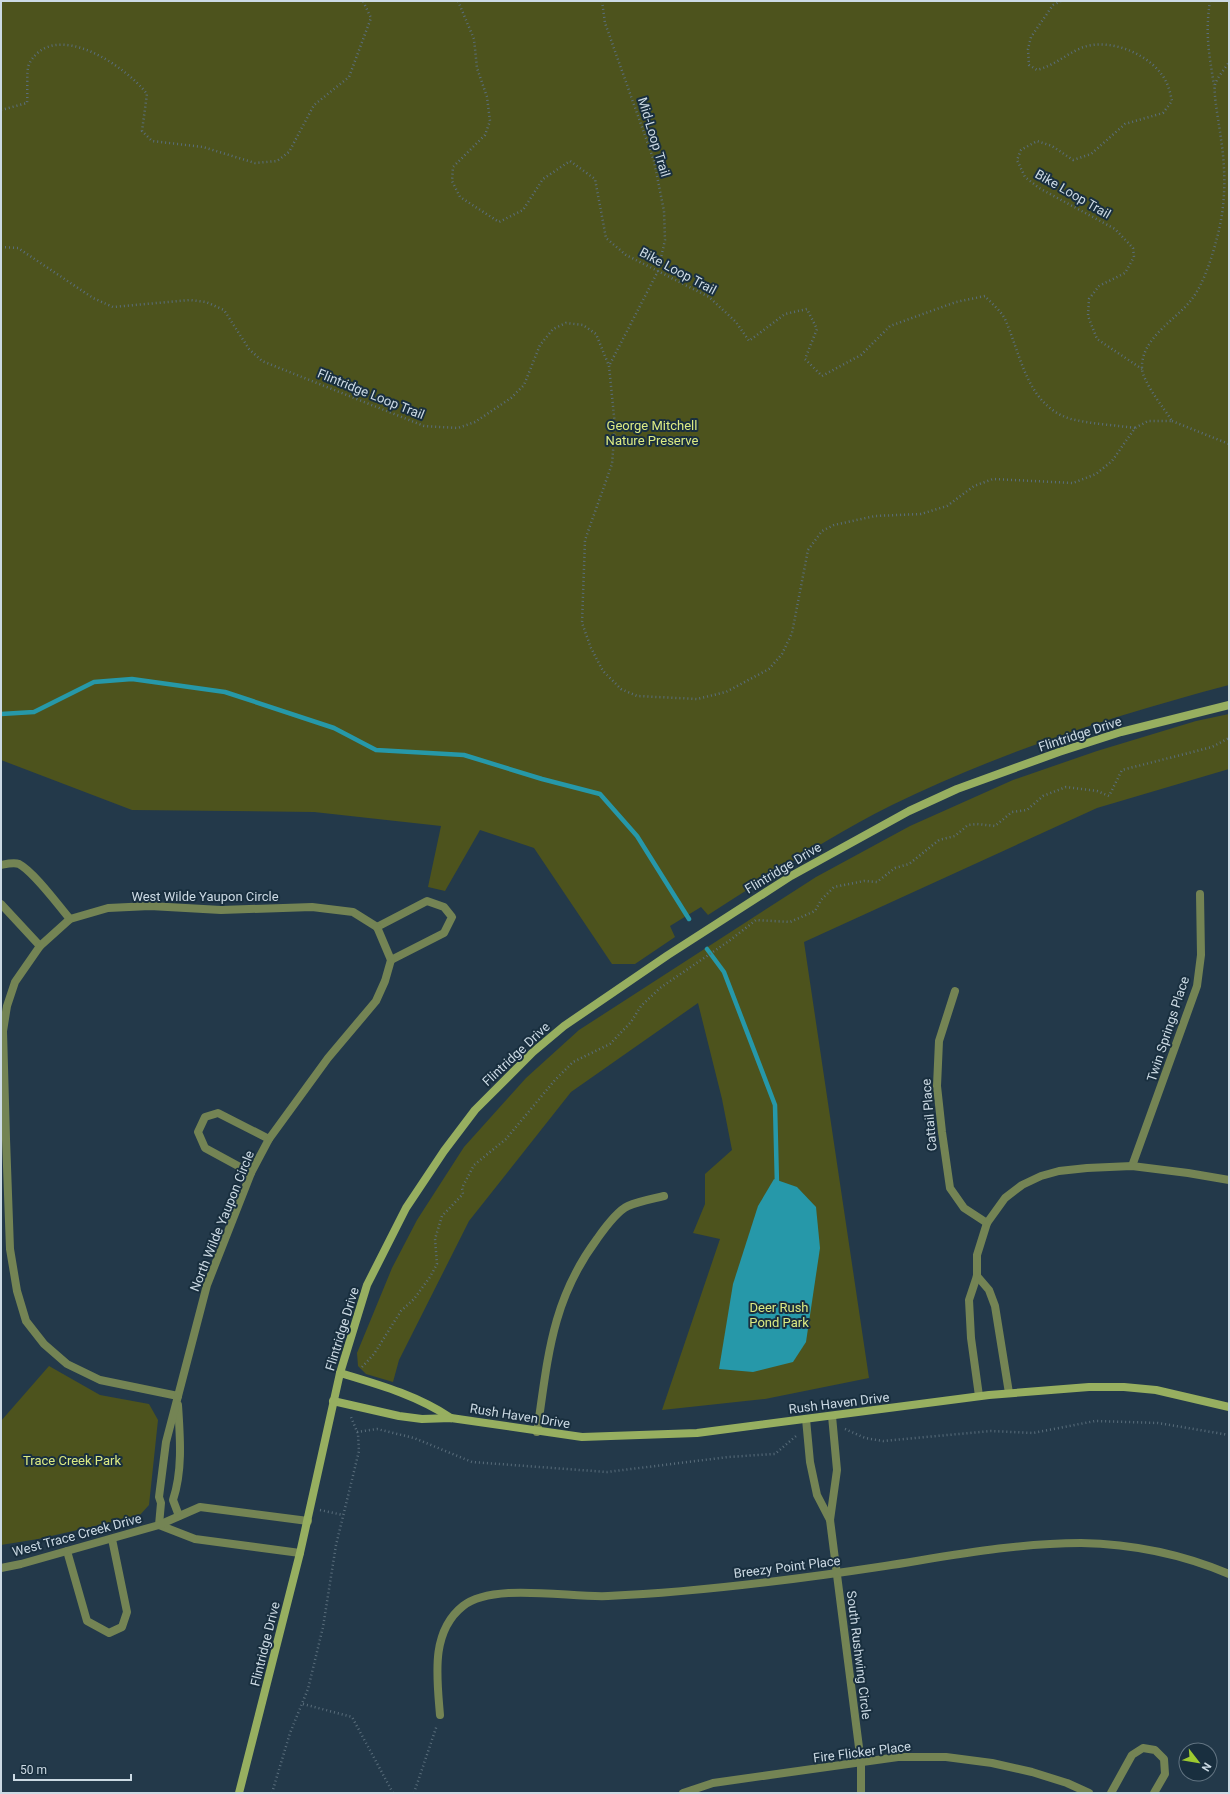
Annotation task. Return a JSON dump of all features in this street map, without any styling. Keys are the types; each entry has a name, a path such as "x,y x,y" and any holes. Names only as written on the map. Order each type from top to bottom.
{"street":[{"name":"Flintridge Drive","path":"239,1793 248,1764 308,1521 340,1373 367,1285 406,1208 444,1151 475,1110 533,1052 564,1026 668,954 791,876 909,811 957,789 1059,752 1121,732 1229,705"},
{"path":"1,865 8,863 18,864 31,874 70,919"},
{"name":"Twin Springs Place","path":"1132,1166 1197,986 1201,955 1200,894"},
{"path":"427,902 444,907 452,917 444,933 391,960 377,927 427,902"},
{"path":"1,904 40,946"},
{"name":"West Wilde Yaupon Circle","path":"178,1396 100,1380 67,1364 44,1344 26,1321 17,1290 10,1249 3,1031 7,1006 15,982 40,946 70,919 108,908 150,906 221,910 312,907 353,912 377,927"},
{"name":"North Wilde Yaupon Circle","path":"159,1525 161,1503 159,1497 166,1442 207,1285 251,1173 269,1139 328,1058 376,1001 385,981 391,960"},
{"name":"Cattail Place","path":"955,991 938,1041 937,1086 942,1132 950,1188 964,1208 987,1223"},
{"path":"251,1173 205,1148 198,1132 205,1117 218,1113 269,1139"},
{"path":"979,1396 971,1338 969,1300 977,1276 978,1255 987,1223 1005,1198 1022,1185 1041,1176 1059,1171 1087,1168 1132,1166 1188,1172 1229,1180"},
{"path":"537,1432 550,1346 558,1310 572,1278 584,1256 606,1226 627,1206 664,1196"},
{"path":"977,1276 989,1290 995,1306 1009,1393"},
{"name":"Rush Haven Drive","path":"340,1373 406,1393 434,1406 451,1418"},
{"name":"Rush Haven Drive","path":"333,1401 353,1407 422,1419 451,1418 537,1432 582,1437 697,1433 979,1396 1089,1387 1124,1387 1164,1391 1229,1407"},
{"name":"North Wilde Yaupon Circle","path":"178,1396 180,1442 178,1485 173,1500 179,1516"},
{"name":"South Rushwing Circle","path":"832,1416 837,1470 830,1520 861,1763 861,1793"},
{"name":"South Rushwing Circle","path":"806,1419 810,1462 817,1495 830,1520"},
{"name":"West Trace Creek Drive","path":"1,1568 159,1525 200,1506 308,1521"},
{"name":"West Trace Creek Drive","path":"159,1525 195,1539 300,1553"},
{"path":"66,1551 87,1622 109,1633 122,1627 127,1612 112,1539"},
{"name":"Breezy Point Place","path":"440,1715 437,1672 439,1647 446,1623 463,1606 479,1597 500,1593 594,1597 656,1594 836,1573 996,1549 1043,1544 1082,1543 1119,1545 1160,1551 1210,1566 1229,1574"},
{"path":"1111,1793 1132,1755 1143,1748 1155,1750 1164,1759 1165,1774 1154,1793"},
{"name":"Fire Flicker Place","path":"683,1793 713,1783 861,1763 898,1756 946,1757 992,1763 1032,1772 1067,1783 1089,1793"}],"path":[{"path":"1,110 27,103 29,64 41,50 53,45 76,46 106,59 138,81 147,94 142,131 152,141 204,147 255,163 277,161 288,152 314,105 349,77 371,18 363,1"},
{"name":"Bike Loop Trail","path":"458,1 474,39 477,68 487,97 490,121 485,135 453,167 452,181 460,197 499,222 523,210 543,179 570,161 595,179 606,238 626,255 710,296 736,322 749,341 785,314 807,309 817,329 805,359 822,376 861,356 890,326 956,302 985,296 1004,318 1014,347 1031,386 1048,408 1070,419 1134,428"},
{"name":"Mid-Loop Trail","path":"602,1 605,24 656,168 664,218 665,240 658,271 609,366"},
{"name":"Bike Loop Trail","path":"1061,1 1053,5 1031,37 1028,49 1029,65 1037,70 1052,65 1081,48 1103,43 1125,48 1141,57 1157,70 1168,85 1172,101 1163,113 1125,124 1091,154 1073,160 1052,146 1037,141 1021,150 1017,160 1025,177 1039,188 1115,229 1133,248 1134,257 1125,273 1099,286 1089,299 1088,316 1097,339 1142,369"},
{"path":"1172,421 1146,380 1142,369 1145,351 1153,339 1192,298 1202,281 1217,240 1222,216 1225,188 1224,163 1207,41 1207,21 1210,1"},
{"path":"1214,86 1229,62"},
{"name":"Flintridge Loop Trail","path":"1,247 18,248 93,298 113,307 190,300 206,302 224,310 248,349 262,361 424,426 458,428 475,422 511,398 524,385 540,345 553,329 566,323 583,325 596,334 609,366 615,426 612,464 586,540 582,623 591,648 603,671 621,689 637,696 697,699 726,692 769,669 782,654 792,633 808,550 822,531 834,524 875,516 921,514 947,506 974,486 993,479 1073,483 1096,474 1112,461 1134,428"},
{"path":"1134,428 1148,421 1172,421 1197,430 1229,445"},
{"path":"359,1378 361,1368 374,1354 401,1311 414,1299 437,1264 435,1239 442,1216 463,1194 462,1188 474,1165 506,1139 555,1080 573,1062 610,1044 631,1022 640,1006 660,988 729,941 756,920 790,922 815,911 821,900 834,887 864,881 877,882 895,868 909,864 938,840 955,836 968,825 977,824 995,826 1012,812 1027,810 1043,796 1066,787 1097,791 1109,796 1122,770 1212,747 1229,738"},
{"path":"272,1793 290,1733 308,1689 323,1627 336,1545 359,1451 357,1432 351,1417 353,1407"},
{"path":"833,1430 846,1429 865,1438 883,1441 991,1431 1033,1433 1095,1421 1158,1423 1229,1435"},
{"path":"357,1432 377,1429 414,1438 472,1462 607,1472 728,1457 775,1454 795,1436 808,1434"},
{"path":"317,1510 344,1514"},
{"path":"303,1704 352,1717 393,1793"},
{"path":"414,1793 440,1715"}],"green space":[{"name":"George Mitchell Nature Preserve","path":"1,1 1229,1 1229,685 1142,709 1058,737 974,768 892,805 821,844 708,915 701,907 670,926 675,937 635,964 612,964 534,848 480,830 445,891 428,887 441,826 314,812 132,810 1,760"},
{"name":"Deer Rush Pond Park","path":"1229,714 1229,769 1097,808 804,942 869,1378 765,1399 662,1410 720,1239 693,1233 705,1204 705,1174 732,1150 722,1099 698,1003 571,1092 469,1221 399,1360 393,1382 366,1374 358,1366 357,1353 392,1268 417,1220 464,1147 526,1078 579,1030 816,877 910,826 1013,780 1097,751 1196,721"},
{"name":"Trace Creek Park","path":"49,1366 100,1395 149,1404 158,1420 149,1505 139,1516 38,1539 1,1545 1,1421"}],"water":[{"path":"774,1179 797,1187 816,1207 820,1248 806,1342 793,1362 753,1372 719,1369 733,1284 758,1206"}],"waterway":[{"path":"1,714 34,712 94,682 132,679 225,692 334,728 376,750 464,755 542,779 600,794 637,836 689,919"},
{"path":"707,949 724,972 775,1105 777,1185"}]}
